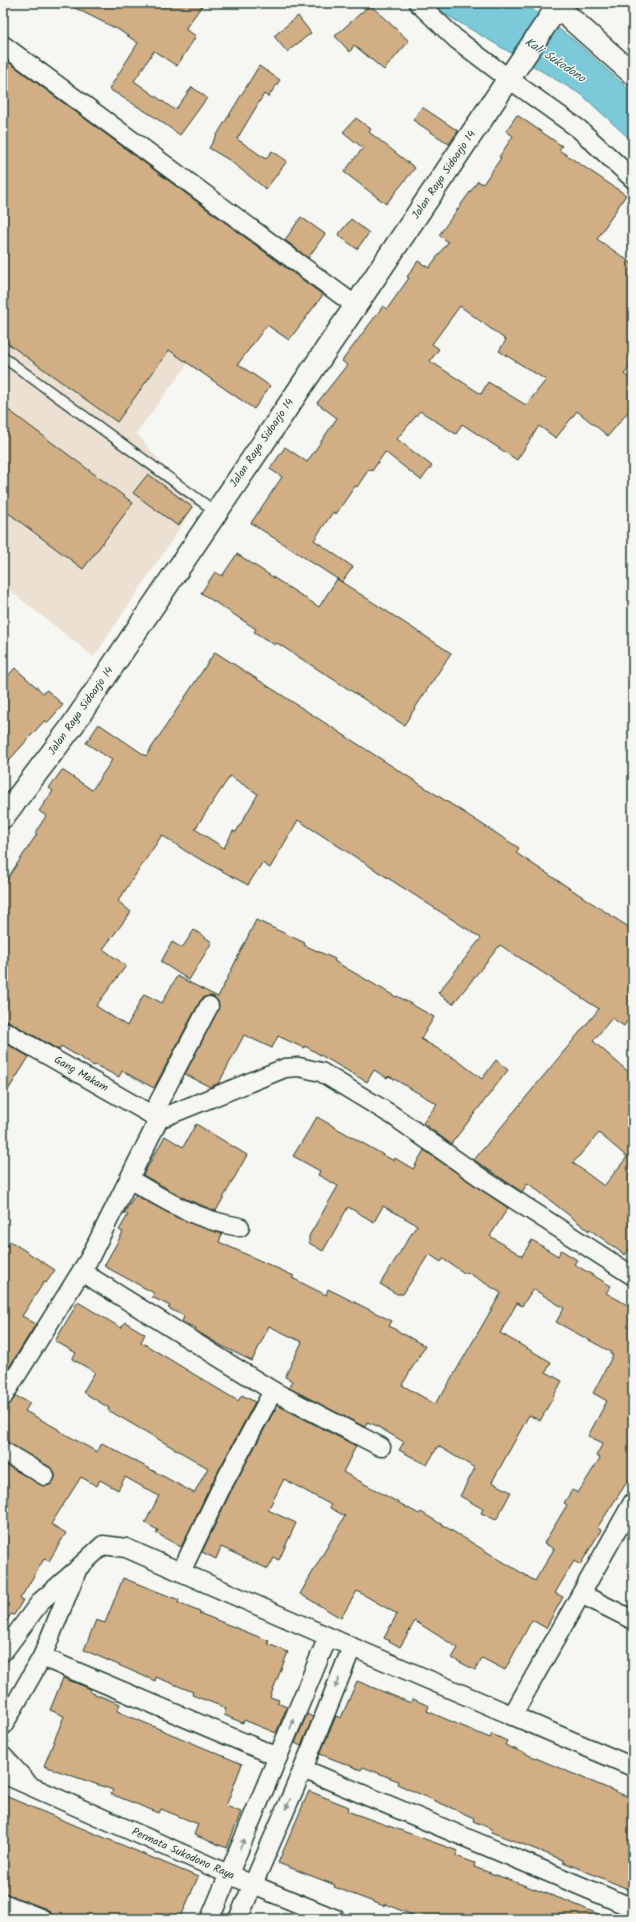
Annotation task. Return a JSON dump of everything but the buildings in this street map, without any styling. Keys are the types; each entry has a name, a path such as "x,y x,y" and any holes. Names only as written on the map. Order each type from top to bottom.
{"main road":[{"name":"Jalan Raya Sidoarjo 14","path":"3,817 70,729 513,73 555,7"},
{"path":"555,7 633,74"}],"street":[{"path":"418,3 456,39 513,73 603,150 633,179"},
{"path":"3,45 356,306"},
{"path":"3,1397 82,1272 129,1178 155,1117 209,1006"},
{"name":"Gang Makam","path":"3,1030 155,1117"},
{"path":"155,1117 285,1068 299,1068 321,1072 392,1115 487,1182 633,1276"},
{"path":"129,1178 176,1208 212,1222 240,1227"},
{"path":"82,1272 273,1390 381,1447"},
{"path":"180,1572 221,1488 273,1390"},
{"path":"3,1451 44,1476"},
{"path":"512,1716 633,1502"},
{"path":"3,1652 42,1601 102,1545 126,1548 328,1637 633,1767"},
{"path":"3,1726 42,1657 78,1568"},
{"path":"581,1594 633,1620"},
{"path":"210,1919 328,1637"},
{"path":"238,1919 303,1769 352,1647"},
{"path":"42,1657 278,1757"},
{"name":"Permata Sukodono Raya","path":"3,1756 31,1786"},
{"path":"303,1769 633,1908"},
{"name":"Permata Sukodono Raya","path":"3,1774 336,1919"},
{"path":"3,1902 43,1919"}],"lane":[{"path":"3,357 216,512"}],"shaded area":[{"path":"3,52 276,246 136,433 196,504 94,657 3,585"}],"water":[{"name":"Kali Sukodono","path":"435,3 524,3 575,41 633,93 633,142 582,95 445,14"}]}
